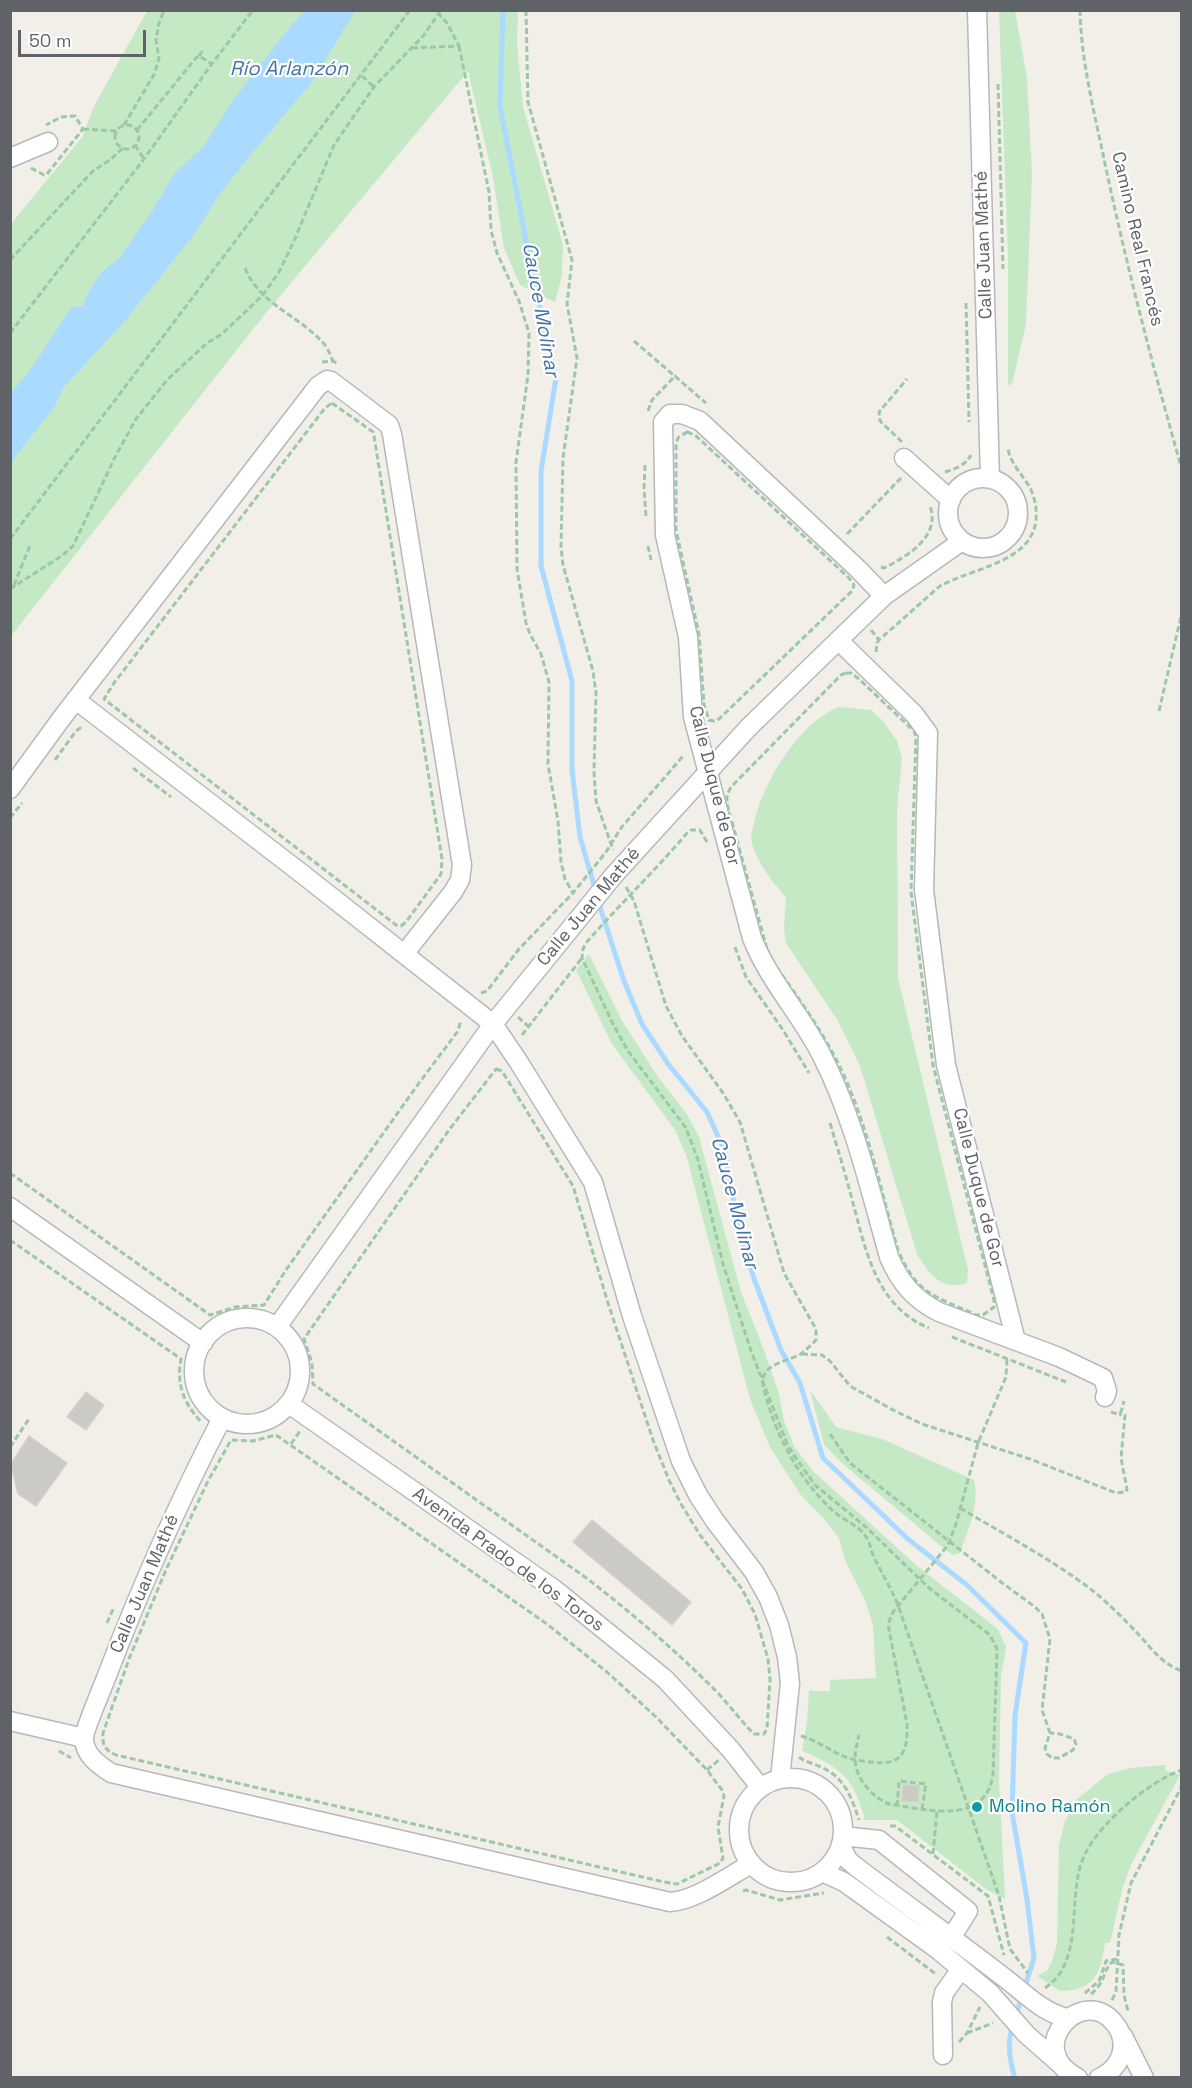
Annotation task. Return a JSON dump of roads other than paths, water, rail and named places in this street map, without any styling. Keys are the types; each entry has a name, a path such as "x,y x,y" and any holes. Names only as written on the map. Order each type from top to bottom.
{"street":[{"name":"Calle Juan Mathé","path":"977,10 990,479"},
{"path":"10,158 48,142"},
{"path":"16,796 76,700 318,386 327,380 332,381 389,425 396,452 462,865 460,880 453,892 404,954"},
{"name":"Calle Duque de Gor","path":"884,596 700,421 682,414 670,414 663,422 665,535 687,637 693,717 752,938 765,968 809,1033 830,1073 859,1151 889,1257 903,1285 924,1304 939,1312 1059,1357 1103,1378 1107,1391 1105,1397"},
{"path":"903,450 951,500"},
{"path":"990,479 1001,483 1010,491 1016,501 1017,523 1012,533 994,547 972,546 962,541 954,533 948,511 957,490 967,482 990,479"},
{"name":"Calle Juan Mathé","path":"277,1327 494,1024 615,875 749,727 884,596 962,541"},
{"name":"Calle Duque de Gor","path":"838,641 914,714 928,733 924,890 940,1025 946,1065 1016,1341"},
{"path":"76,700 494,1024 593,1182 632,1316 681,1461 698,1495 715,1521 754,1572 768,1597 779,1625 788,1657 790,1683 780,1779"},
{"path":"10,1207 203,1342"},
{"path":"245,1318 261,1320 277,1327 289,1339 298,1354 300,1371 298,1389 290,1404 279,1414 266,1421 244,1424 222,1418 204,1402 195,1379 195,1366 203,1342 214,1330 228,1322 245,1318"},
{"name":"Avenida Prado de los Toros","path":"290,1404 554,1589 656,1672 730,1750 760,1787"},
{"name":"Calle Juan Mathé","path":"86,1746 128,1620 172,1518 222,1418"},
{"path":"10,1721 86,1746 97,1764 111,1773 670,1902 678,1902 711,1887 751,1864"},
{"path":"842,1841 834,1860 822,1872 808,1880 777,1881 763,1874 751,1864 742,1849 739,1832 741,1815 748,1799 760,1787 780,1779 796,1778 812,1782 826,1791 836,1804 842,1820 842,1841 848,1860 1006,1978 1042,1996 1055,2015 1067,2018"},
{"path":"842,1841 879,1840 968,1911 951,1938"},
{"path":"822,1872 844,1882 961,1968 988,1999 1068,2072 1078,2078"},
{"path":"943,2055 942,2002 944,1993 961,1968"},
{"path":"1060,2064 1055,2053 1058,2029 1067,2018 1079,2012 1093,2011 1112,2022 1144,2078"},
{"path":"1102,2077 1119,2062 1122,2051 1122,2040 1112,2022"}],"water":[{"name":"Río Arlanzón","path":"305,11 355,11 312,82 222,191 192,237 124,322 63,388 55,406 11,462 11,392 28,373 71,308 83,306 87,294 101,273 120,257 174,174 204,146 233,100"}],"waterway":[{"name":"Cauce Molinar","path":"503,10 500,106 533,277 556,378 541,471 541,566 572,681 572,770 580,837 596,892"},
{"name":"Cauce Molinar","path":"598,901 624,981 642,1024 669,1065 707,1112 725,1152 737,1221 753,1276 781,1350 800,1383 823,1458 909,1540 967,1585 1026,1643 1015,1715 1012,1812 1027,1899 1034,1958 1016,2015"},
{"name":"Cauce Molinar","path":"1013,2024 1010,2051 1015,2078"}],"place":[{"name":"Molino Ramón","path":"977,1807"}]}
